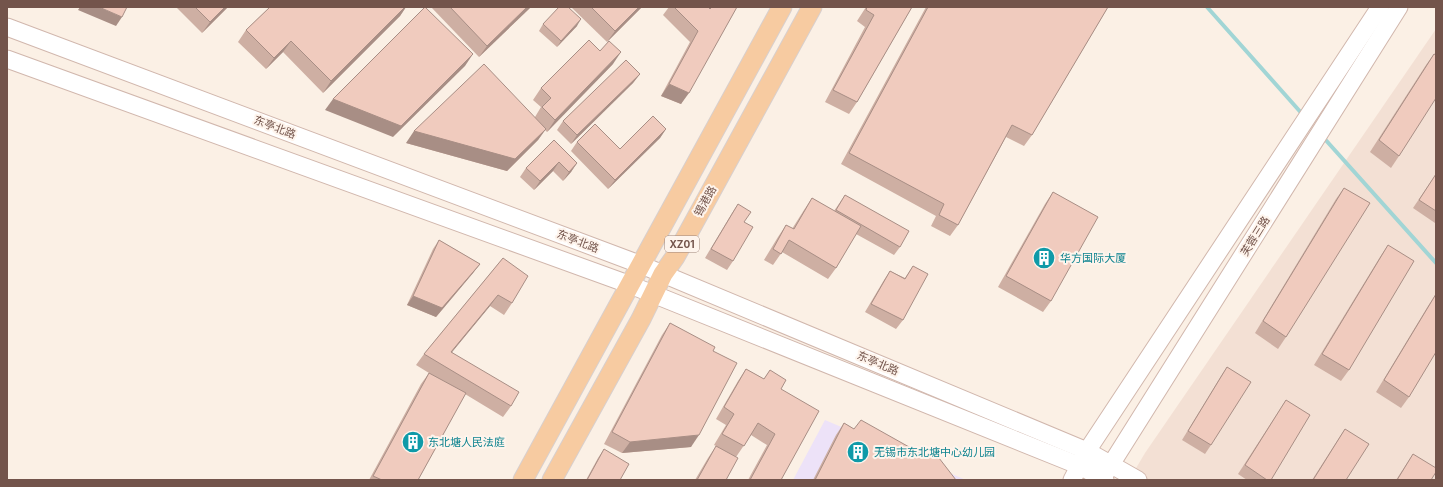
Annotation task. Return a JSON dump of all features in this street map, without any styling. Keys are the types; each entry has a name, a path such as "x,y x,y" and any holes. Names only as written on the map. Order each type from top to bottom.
{"main road":[{"name":"XZ01","path":"523,480 628,284 782,7"},
{"name":"锡港路","path":"552,480 663,274 675,257 812,7"},
{"name":"芙蓉三路","path":"1105,476 1300,166 1332,95 1380,7"},
{"name":"芙蓉三路","path":"1080,465 1282,154 1332,95 1400,7"},
{"name":"东亭北路","path":"7,27 640,264 1105,476 1138,480"},
{"name":"东亭北路","path":"7,58 628,284 1080,465"}],"shaded area":[{"path":"1436,29 1436,480 1129,480 1145,453"},
{"name":"无锡市东北塘中心幼儿园","path":"825,420 966,480 793,480"}],"building":[{"path":"99,7 127,7 122,17"},
{"path":"195,7 225,7 210,22"},
{"path":"270,7 405,7 331,81 291,41 274,58 246,30"},
{"path":"425,7 473,54 401,126 333,99"},
{"path":"450,7 527,7 487,46"},
{"path":"559,7 568,7 581,19 561,41 543,24"},
{"path":"591,7 639,7 615,31"},
{"path":"674,7 708,7 710,9 712,7 737,7 689,93 669,84 698,31"},
{"path":"867,7 912,7 857,102 833,90 874,15 866,10"},
{"path":"928,7 1108,7 1032,135 1012,125 958,225 939,215 944,204 849,153"},
{"path":"589,40 600,51 609,41 621,52 555,120 542,107 551,98 541,88"},
{"path":"1434,54 1436,55 1436,98 1399,156 1379,140"},
{"path":"626,60 640,74 577,135 563,121"},
{"path":"484,64 546,129 515,159 414,131"},
{"path":"653,116 666,129 615,180 577,142 595,124 620,149"},
{"path":"554,140 577,163 569,172 559,162 540,181 526,168"},
{"path":"1436,174 1436,211 1419,200"},
{"path":"1344,188 1370,203 1286,337 1263,321"},
{"name":"华方国际大厦","path":"1053,192 1098,217 1051,301 1006,276"},
{"path":"845,195 909,231 900,247 836,210"},
{"path":"812,198 861,226 836,268 789,240 781,254 773,249 786,225 794,229"},
{"path":"738,204 751,212 744,222 753,227 733,261 711,249"},
{"path":"439,240 480,264 442,308 413,296"},
{"path":"1388,245 1414,261 1349,370 1322,354"},
{"path":"503,258 528,276 512,303 498,295 451,352 519,392 511,406 424,354"},
{"path":"913,266 928,274 903,320 871,304 890,271 905,279"},
{"path":"1436,294 1436,352 1409,397 1384,380"},
{"path":"670,323 715,347 713,351 737,363 699,435 630,442 612,432"},
{"path":"1227,367 1251,382 1211,445 1188,431"},
{"path":"746,369 764,379 770,370 786,380 781,389 819,411 781,480 750,480 775,434 758,423 744,446 722,434 734,414 724,407"},
{"name":"东北塘人民法庭","path":"429,373 466,393 418,480 382,480 373,476"},
{"path":"1286,400 1310,415 1271,480 1267,480 1245,465"},
{"name":"无锡市东北塘中心幼儿园","path":"861,420 918,452 939,458 956,480 815,480 844,423 854,429"},
{"path":"1345,429 1369,444 1346,480 1313,480"},
{"path":"716,446 738,458 726,480 697,480"},
{"path":"604,449 629,464 620,480 587,480"},
{"path":"1413,454 1436,468 1436,472 1431,480 1397,480"}],"waterway":[{"path":"1207,7 1304,116"},
{"path":"1323,137 1436,263"}],"place":[{"name":"华方国际大厦","path":"1044,258"},
{"name":"东北塘人民法庭","path":"413,442"},
{"name":"无锡市东北塘中心幼儿园","path":"858,452"}]}
